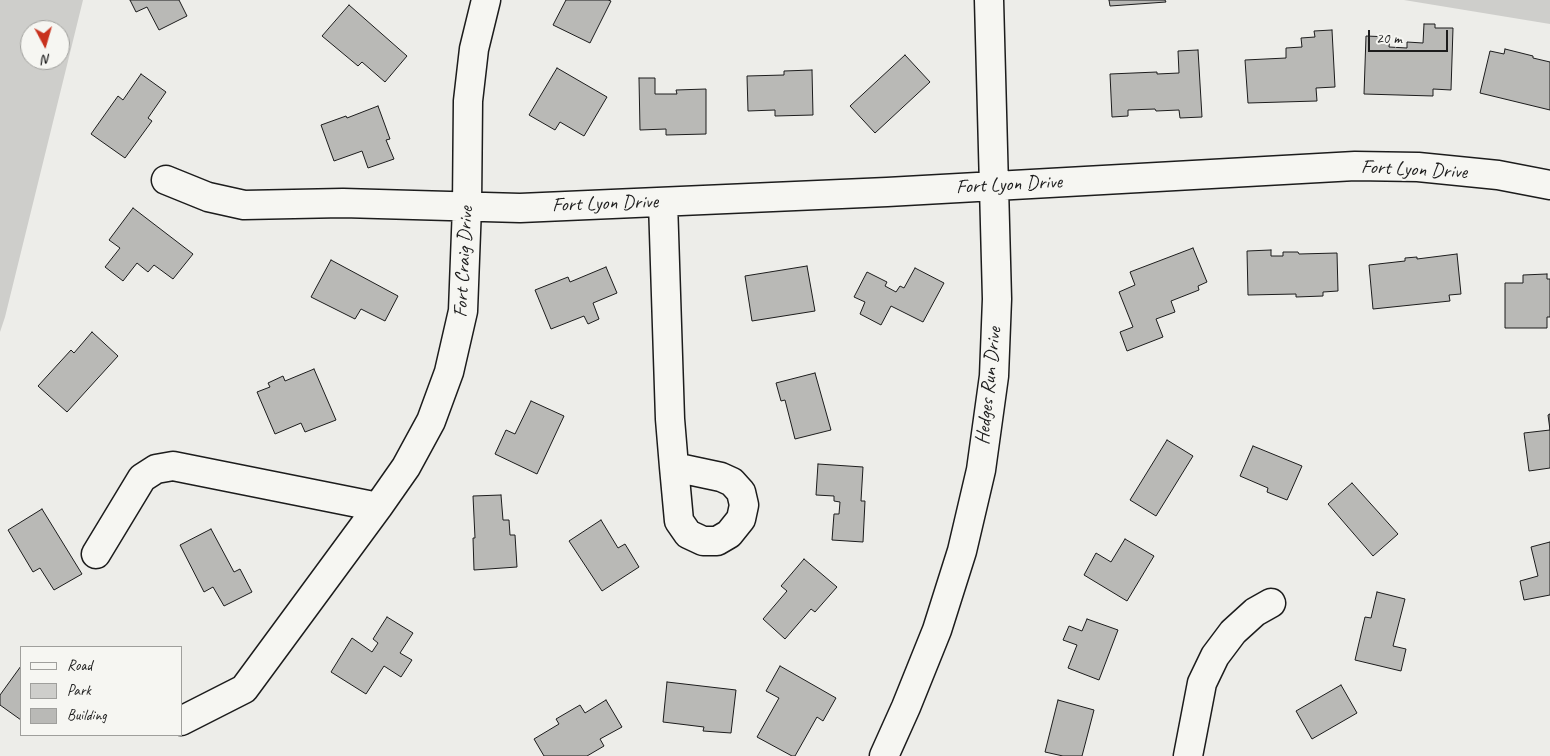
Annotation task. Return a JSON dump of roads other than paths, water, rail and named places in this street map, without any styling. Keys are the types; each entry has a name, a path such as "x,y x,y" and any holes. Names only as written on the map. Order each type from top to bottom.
{"street":[{"name":"Fort Craig Drive","path":"182,720 244,689 406,467 431,421 449,372 463,311 468,206 468,102 474,49 486,0"},
{"name":"Hedges Run Drive","path":"884,756 937,630 962,551 981,470 994,376 997,299 989,0"},
{"name":"Fort Lyon Drive","path":"166,180 208,197 244,205 343,203 520,208 887,192 1355,166 1418,167 1498,175 1550,185"},
{"path":"663,202 670,419 674,466"},
{"path":"96,554 142,478 156,469 173,466 378,507"},
{"path":"1188,756 1202,683 1215,656 1232,632 1255,612 1271,603"}]}
